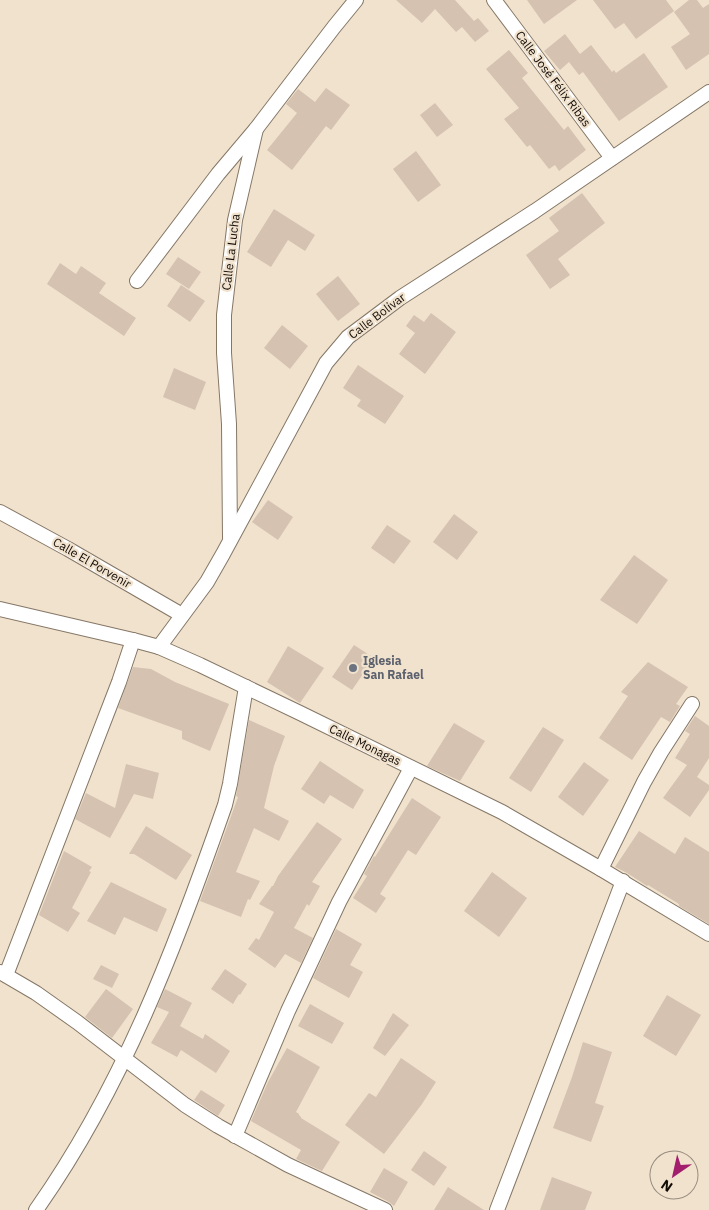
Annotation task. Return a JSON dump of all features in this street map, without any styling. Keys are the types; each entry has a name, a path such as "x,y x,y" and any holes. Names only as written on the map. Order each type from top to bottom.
{"street":[{"name":"Calle La Lucha","path":"230,540 229,424 224,353 224,315 234,220 256,129 356,0"},
{"name":"Calle José Félix Ribas","path":"494,0 612,158"},
{"name":"Calle Bolívar","path":"159,647 206,582 326,363 348,336 400,298 535,210 709,92"},
{"path":"137,281 218,174 256,129"},
{"name":"Calle El Porvenir","path":"0,512 182,615"},
{"name":"Calle Monagas","path":"0,608 159,647 246,687 502,812 601,868 709,934"},
{"path":"133,640 119,682 3,973 36,993 185,1105 235,1136 288,1165 385,1210"},
{"path":"36,1210 81,1140 124,1058 180,931 225,805 246,687"},
{"path":"601,868 644,782 692,704"},
{"path":"235,1136 288,1011 339,902 411,768"},
{"path":"497,1210 623,882"}],"building":[{"path":"396,0 455,0 474,21 478,18 489,31 475,42 462,27 456,32 435,9 422,23"},
{"path":"527,0 577,0 544,24"},
{"path":"593,0 666,0 674,11 636,39 624,23 615,29"},
{"path":"689,0 697,0 703,8 709,4 709,54 686,70 671,47 690,34 674,12"},
{"path":"565,34 580,54 591,45 612,72 614,70 616,73 644,53 668,87 619,121 583,72 579,75 569,62 560,70 544,51"},
{"path":"509,50 528,73 522,78 564,130 568,126 586,150 559,171 555,165 549,169 530,145 527,147 504,119 519,108 486,69"},
{"path":"326,88 350,105 331,130 326,126 292,170 267,150 297,113 286,104 298,89 315,102"},
{"path":"435,103 453,125 437,137 420,115"},
{"path":"416,151 441,185 418,202 393,169"},
{"path":"582,193 605,223 558,259 570,275 550,289 526,255 559,231 549,218"},
{"path":"274,209 315,235 305,251 288,240 271,267 247,252"},
{"path":"178,257 201,272 189,289 166,274"},
{"path":"60,263 76,274 81,266 106,283 99,293 136,318 124,336 47,284"},
{"path":"338,276 360,304 338,321 316,294"},
{"path":"181,285 205,301 190,322 167,306"},
{"path":"431,313 456,332 425,374 399,354 415,333 406,326 414,315 424,322"},
{"path":"282,325 308,346 290,369 264,348"},
{"path":"358,365 404,396 385,424 357,406 361,400 343,388"},
{"path":"174,368 206,382 195,410 163,397"},
{"path":"268,500 293,517 278,540 252,522"},
{"path":"454,514 478,532 457,560 433,542"},
{"path":"387,525 411,541 394,564 371,548"},
{"path":"634,555 668,580 637,624 600,600"},
{"name":"Iglesia San Rafael","path":"354,645 374,658 352,690 332,677"},
{"path":"288,646 324,668 300,703 267,682"},
{"path":"648,662 688,687 676,704 680,706 670,722 661,717 632,760 599,738 628,696 621,692"},
{"path":"133,667 151,669 175,682 229,704 210,751 182,739 182,731 118,708"},
{"path":"695,716 709,726 709,758 697,777 709,785 709,790 690,817 663,798 687,765 675,758 690,734 685,731"},
{"path":"249,720 285,736 274,766 264,808 289,821 279,841 254,828 236,872 260,881 250,900 248,899 241,917 200,901 238,797 236,796"},
{"path":"454,723 485,741 460,781 427,766"},
{"path":"543,727 564,740 531,792 509,778"},
{"path":"320,761 364,790 353,809 330,795 324,804 301,789"},
{"path":"584,762 609,780 583,816 558,797"},
{"path":"126,764 159,773 153,799 134,794 110,838 75,819 86,793 115,808"},
{"path":"412,798 441,817 416,855 408,850 380,894 386,898 376,913 353,898 367,876 364,874 374,856"},
{"path":"317,822 342,839 312,882 320,886 309,906 307,904 294,928 313,938 301,963 285,954 275,968 248,949 256,938 259,940 274,912 259,904"},
{"path":"146,826 192,855 176,880 134,854 129,854"},
{"path":"639,831 675,854 685,837 709,852 709,924 648,885 615,867"},
{"path":"64,851 92,867 72,908 80,913 68,932 39,915"},
{"path":"492,872 527,898 499,937 464,911"},
{"path":"111,882 167,909 157,932 124,917 115,935 87,921"},
{"path":"336,929 362,944 350,965 363,972 349,998 313,978"},
{"path":"101,965 119,974 112,988 93,979"},
{"path":"225,969 247,984 233,1004 211,989"},
{"path":"106,989 133,1009 112,1038 85,1017"},
{"path":"165,989 192,1003 180,1026 203,1039 205,1034 230,1051 216,1073 181,1050 177,1057 151,1043 169,1012 157,1007"},
{"path":"667,995 701,1015 676,1056 643,1036"},
{"path":"310,1004 344,1023 332,1044 298,1026"},
{"path":"393,1013 409,1025 385,1056 373,1048"},
{"path":"583,1042 612,1052 595,1103 604,1106 591,1142 553,1128"},
{"path":"287,1048 320,1067 296,1112 301,1118 340,1142 322,1171 296,1159 301,1150 251,1121 268,1082"},
{"path":"401,1058 436,1082 422,1104 384,1154 345,1125 369,1093 376,1097"},
{"path":"201,1090 225,1105 218,1116 194,1100"},
{"path":"424,1151 447,1167 434,1186 411,1170"},
{"path":"384,1168 408,1182 394,1206 370,1192"},
{"path":"552,1177 592,1192 585,1210 540,1210"},
{"path":"448,1187 484,1210 434,1210"}],"place":[{"name":"Iglesia San Rafael","path":"353,668"}]}
